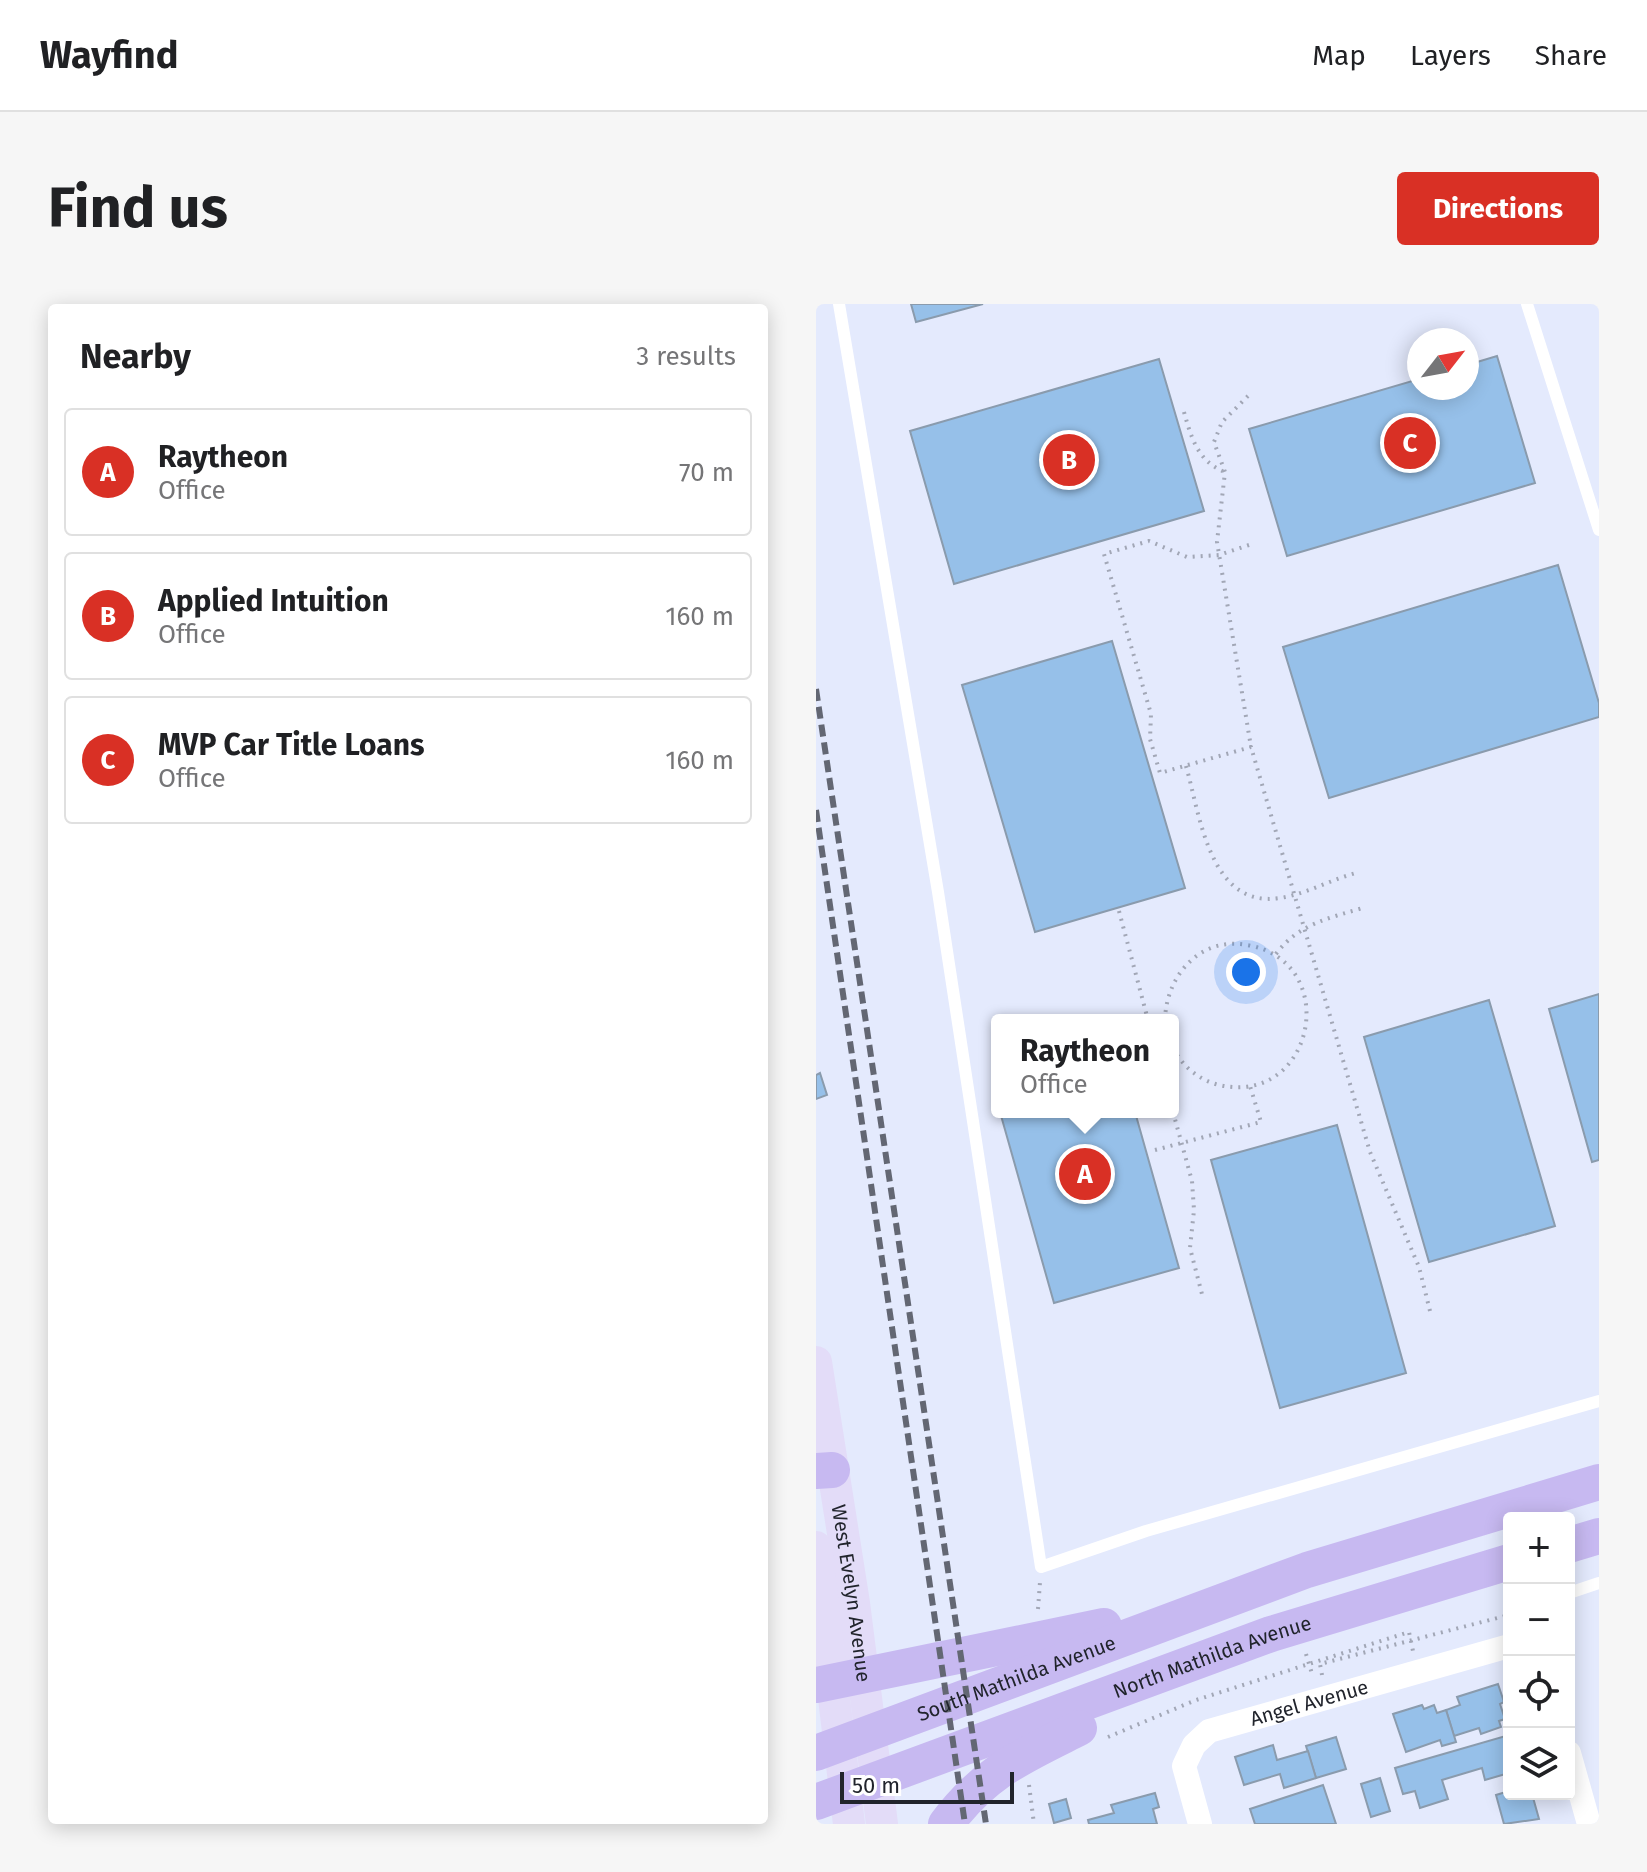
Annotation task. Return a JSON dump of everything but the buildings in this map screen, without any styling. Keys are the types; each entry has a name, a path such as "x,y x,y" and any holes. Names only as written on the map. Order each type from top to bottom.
{"main road":[{"name":"West Evelyn Avenue","path":"816,1362 824,1470 833,1699 882,1824"},
{"path":"833,1699 1215,1603 1400,1539 1599,1482"},
{"path":"1575,1543 1599,1536"},
{"name":"West Evelyn Avenue","path":"816,1547 849,1824"},
{"name":"North Mathilda Avenue","path":"816,1802 919,1767 1271,1634 1503,1564"},
{"name":"South Mathilda Avenue","path":"816,1753 1215,1603"},
{"path":"946,1824 971,1792 1006,1764 1271,1634"}],"street":[{"name":"Angel Avenue","path":"1200,1824 1184,1766 1194,1745 1209,1731 1503,1648"},
{"path":"1575,1774 1589,1824"}],"lane":[{"path":"839,304 938,892 1041,1567 1175,1523 1599,1401"},
{"path":"1527,304 1599,530"},
{"path":"1575,1591 1599,1583"}],"path":[{"path":"1248,396 1222,422 1214,442 1225,472 1217,542 1251,747 1370,1152 1419,1267 1431,1315"},
{"path":"1184,412 1198,451 1214,468 1225,472"},
{"path":"1249,545 1219,555 1187,557 1149,541 1104,554 1151,714 1150,739 1160,773 1251,747"},
{"path":"1186,766 1216,871 1234,888 1255,896 1277,899 1356,873"},
{"path":"1275,955 1289,937 1303,926 1366,907"},
{"path":"1119,911 1146,1014"},
{"path":"1166,1014 1169,991 1176,976 1199,954 1213,947 1245,944 1275,955 1297,978 1307,1008 1308,1024 1297,1054 1274,1077 1250,1086 1212,1083 1185,1066 1179,1057"},
{"path":"1155,1150 1261,1122 1250,1086"},
{"path":"1175,1118 1192,1181 1194,1210 1190,1248 1203,1298"},
{"path":"1337,1672 1322,1676 1320,1664 1503,1617"},
{"path":"1100,1741 1196,1700 1409,1632 1413,1651 1398,1656"}],"railway":[{"path":"816,689 986,1824"},
{"path":"816,810 965,1824"}],"place":[{"name":"MVP Car Title Loans","path":"1410,443"},
{"name":"Applied Intuition","path":"1069,460"},
{"name":"Raytheon","path":"1085,1174"}]}
